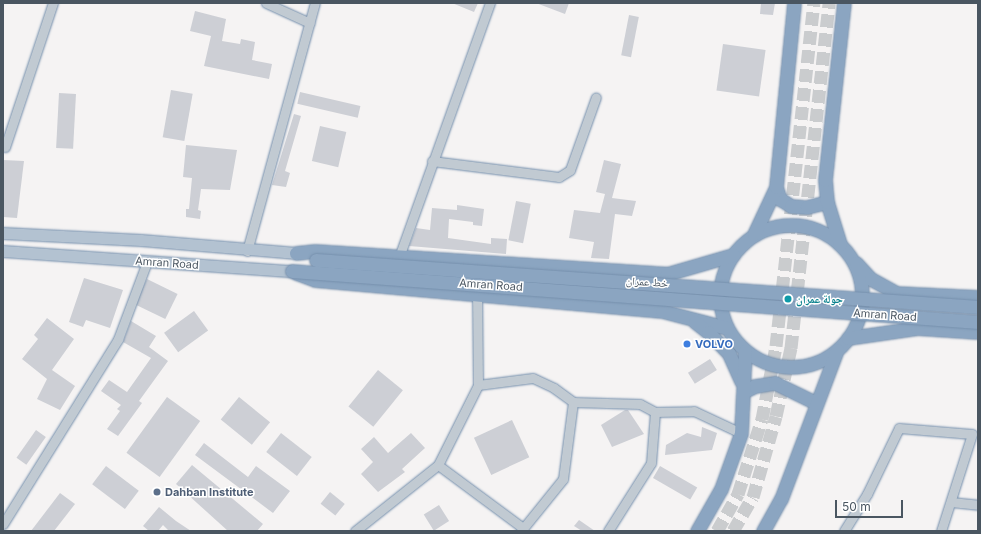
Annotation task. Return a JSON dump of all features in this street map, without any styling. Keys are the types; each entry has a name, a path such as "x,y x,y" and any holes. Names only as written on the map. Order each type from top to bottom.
{"highway":[{"path":"794,3 776,187 754,234 733,254 722,278 720,303 726,328 745,351 771,365 800,367 837,350"},
{"path":"840,244 827,202 825,180 844,3"},
{"path":"776,187 780,199 791,206 807,207 827,202"},
{"path":"754,234 783,225 814,228 840,244 871,279 896,293 978,297"},
{"path":"296,253 315,252 667,274 733,254"},
{"name":"Amran Road","path":"296,253 316,260"},
{"path":"763,531 781,499 837,350 848,338 860,313 861,285 852,259"},
{"name":"خط عمران","path":"316,260 978,307"},
{"path":"292,271 315,280 662,311 726,328"},
{"name":"Amran Road","path":"292,271 978,322"},
{"path":"662,311 677,306 684,295 678,283 667,274"},
{"path":"917,328 906,323 902,309 908,302 922,294"},
{"path":"688,318 708,332 728,354 743,389"},
{"path":"848,338 917,328 978,332"},
{"path":"697,531 721,489 741,433 745,351"},
{"path":"743,389 775,383 816,403"}],"main road":[{"name":"Amran Road","path":"3,233 141,240 247,251 296,253"},
{"name":"Amran Road","path":"3,251 292,271"}],"street":[{"path":"5,147 54,3"},
{"path":"266,3 310,23"},
{"path":"247,251 315,3"},
{"path":"399,257 432,161 490,3"},
{"path":"432,161 559,177 570,170 596,97"},
{"path":"3,524 118,339 147,262"},
{"path":"355,531 438,465 478,385 477,295"},
{"path":"478,385 533,378 554,388 573,402 640,404 655,412 694,411 741,433"},
{"path":"438,465 522,530 563,478 573,402"},
{"path":"608,531 651,463 655,412"},
{"path":"844,531 867,494 899,428 972,434 951,502 940,531"},
{"path":"951,502 978,505"}],"building":[{"path":"452,3 478,3 474,12"},
{"path":"536,3 569,3 565,14"},
{"path":"761,3 775,3 773,15 760,14"},
{"path":"195,11 226,19 222,41 240,44 241,39 255,42 252,60 272,64 269,79 204,66 211,36 190,31"},
{"path":"629,15 639,17 631,57 621,55"},
{"path":"723,44 766,50 759,97 716,91"},
{"path":"171,90 193,94 184,141 163,137"},
{"path":"300,92 360,106 358,118 297,104"},
{"path":"59,93 76,94 73,149 56,148"},
{"path":"294,114 301,116 285,171 290,173 286,187 272,185"},
{"path":"320,126 346,132 338,167 312,161"},
{"path":"186,145 237,150 230,190 201,189 198,210 201,211 200,219 186,217 186,209 189,209 192,178 183,177"},
{"path":"3,160 24,161 17,218 3,217"},
{"path":"604,160 621,164 612,198 636,201 632,216 615,214 609,259 591,258 594,242 569,238 574,210 600,213 605,194 596,192"},
{"path":"516,201 531,204 523,243 508,240"},
{"path":"457,205 484,209 482,226 473,225 473,222 449,219 448,238 491,244 491,238 507,239 506,254 409,246 416,228 430,230 432,208 457,210"},
{"path":"84,278 123,290 110,328 86,320 83,327 69,322"},
{"path":"147,279 178,294 165,319 135,304"},
{"path":"194,311 208,330 178,352 164,333"},
{"path":"47,318 74,339 52,370 75,386 60,410 37,399 47,379 22,359 38,339 34,335"},
{"path":"131,321 156,336 149,347 168,361 139,401 142,403 118,436 107,429 120,411 117,409 121,405 101,391 109,380 127,392 151,358 123,342"},
{"path":"710,359 717,370 695,384 688,373"},
{"path":"378,370 403,390 373,427 348,407"},
{"path":"167,397 200,421 160,477 126,453"},
{"path":"239,397 270,422 252,445 221,420"},
{"path":"625,410 628,410 644,434 612,447 601,425"},
{"path":"512,420 529,457 491,475 474,438"},
{"path":"702,427 717,433 712,450 665,455 666,445 687,433 701,437"},
{"path":"36,430 46,437 26,465 16,458"},
{"path":"281,433 312,457 297,476 266,452"},
{"path":"411,433 425,448 402,469 405,472 378,492 361,474 373,462 361,449 374,437 388,453"},
{"path":"204,443 248,477 256,466 290,491 273,513 195,455"},
{"path":"192,465 263,524 257,531 228,531 176,484"},
{"path":"106,466 139,491 125,509 92,484"},
{"path":"660,466 697,488 690,500 653,478"},
{"path":"330,492 345,504 335,516 321,504"},
{"path":"60,493 75,504 54,531 31,531"},
{"path":"439,505 449,521 434,531 424,515"},
{"path":"159,507 191,531 169,531 163,525 158,531 149,531 143,526"},
{"path":"579,520 595,531 582,531 574,526"}],"tunnel":[{"path":"717,531 738,494 762,419 776,346 814,3"},
{"path":"733,531 753,497 776,416 791,348 829,3"}],"place":[{"name":"جولة عمران","path":"788,299"},
{"name":"VOLVO","path":"687,344"},
{"name":"Dahban Institute","path":"157,492"}]}
